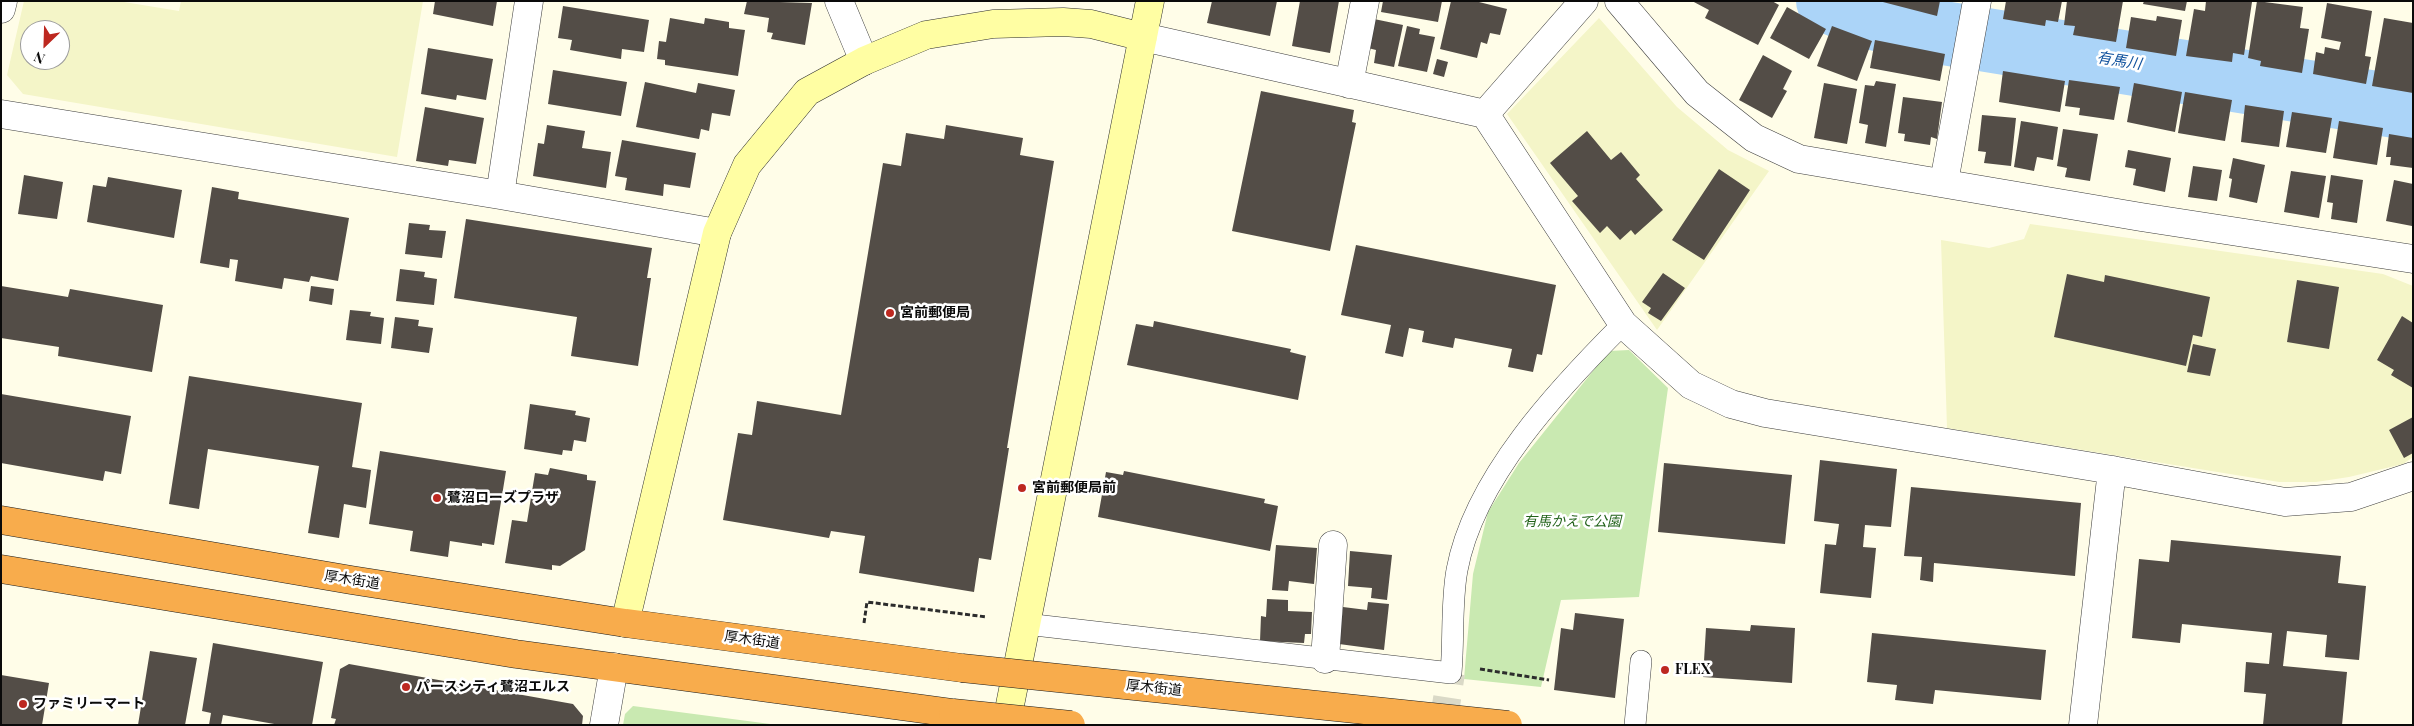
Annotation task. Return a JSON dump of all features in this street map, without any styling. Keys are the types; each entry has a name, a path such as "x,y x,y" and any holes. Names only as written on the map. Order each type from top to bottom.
{"highway":[{"name":"厚木街道","path":"1,520 350,580 626,623 962,668 1508,725"},
{"path":"1,569 516,654 953,713 1071,725"}],"street":[{"path":"1,9 2,1"},
{"path":"500,195 529,1"},
{"path":"839,1 864,60"},
{"path":"1006,725 1150,1"},
{"path":"1349,84 1365,1"},
{"path":"1485,114 1584,1"},
{"path":"1619,1 1697,94 1754,138 1800,159 2151,218 2413,259"},
{"path":"1944,182 1977,1"},
{"path":"626,623 717,232 747,165 807,92 864,60 926,35 992,24 1064,22 1091,24 1485,114 1623,324 1691,385 1731,404 1765,413 2112,470 2286,502 2351,497 2413,476"},
{"path":"1,114 717,232"},
{"path":"2083,725 2112,470"},
{"path":"1325,659 1333,545"},
{"path":"604,725 614,668"}],"lane":[{"path":"1026,624 1451,673 1457,570 1478,506 1515,448 1576,371 1623,324"},
{"path":"1635,725 1641,661"}],"path":[{"path":"863,630 867,602 987,617"},
{"path":"1452,664 1549,680"}],"green space":[{"path":"24,1 118,1 179,11 181,1 423,1 397,157 23,94 7,75"},
{"path":"1599,18 1677,107 1728,150 1769,171 1657,330 1507,114"},
{"path":"2030,224 2383,274 2413,286 2413,457 2403,464 2349,477 2316,482 2279,482 1947,428 1941,240 1989,248 2024,239"},
{"name":"有馬かえで公園","path":"1629,350 1668,388 1639,597 1561,600 1541,687 1464,679 1473,574 1488,512 1519,463 1609,351"},
{"path":"633,706 778,725 623,725 625,714"}],"building":[{"path":"435,1 497,1 493,26 433,14"},
{"path":"747,1 812,3 805,45 771,39 773,33 767,32 769,18 744,14"},
{"path":"1212,1 1277,1 1270,36 1207,23"},
{"path":"1300,1 1339,1 1330,53 1292,46"},
{"path":"1383,1 1442,1 1438,22 1381,12"},
{"path":"1451,1 1475,1 1507,9 1500,35 1490,33 1487,44 1481,42 1477,58 1440,49"},
{"path":"1692,1 1772,1 1779,5 1758,45 1705,18 1709,10"},
{"path":"1879,1 1940,1 1937,16"},
{"path":"2006,1 2062,1 2058,22 2046,20 2045,26 2003,19"},
{"path":"2067,1 2123,1 2116,42 2073,35 2075,26 2064,25"},
{"path":"2144,1 2187,1 2185,11 2143,4"},
{"path":"2206,1 2252,2 2244,55 2233,53 2232,62 2186,56 2194,9 2205,11"},
{"path":"2257,1 2303,7 2300,28 2309,29 2302,73 2260,66 2261,61 2248,58"},
{"path":"2327,3 2372,11 2365,56 2371,57 2366,84 2313,74 2316,52 2324,54 2325,47 2339,50 2341,42 2321,38"},
{"path":"563,6 649,20 644,52 622,49 621,59 570,50 572,40 558,38"},
{"path":"1787,7 1826,29 1809,59 1770,38"},
{"path":"2157,16 2182,20 2176,56 2126,48 2131,17 2156,21"},
{"path":"670,18 704,24 705,18 729,22 729,28 745,30 738,76 665,65 665,60 657,59 659,41 666,42"},
{"path":"2384,18 2413,23 2413,93 2372,86"},
{"path":"1374,19 1403,25 1394,67 1374,63 1376,50 1368,48"},
{"path":"1407,26 1420,29 1419,34 1435,37 1427,72 1398,66"},
{"path":"1832,26 1872,41 1857,81 1817,66"},
{"path":"1875,40 1945,54 1940,81 1870,68"},
{"path":"428,48 493,59 486,100 457,95 456,100 421,94"},
{"path":"1763,55 1792,71 1783,89 1787,91 1772,118 1739,100"},
{"path":"1437,59 1448,62 1444,77 1433,74"},
{"path":"553,70 627,82 621,116 548,104"},
{"path":"2003,71 2065,81 2060,112 1999,102"},
{"path":"2069,80 2120,87 2114,120 2079,115 2080,108 2065,106"},
{"path":"1876,81 1896,84 1886,147 1865,143 1868,125 1859,123 1865,85 1874,86"},
{"path":"645,82 696,93 698,83 735,90 730,116 712,113 709,131 701,129 699,139 636,127"},
{"path":"1824,83 1857,89 1847,144 1814,138"},
{"path":"2134,83 2182,92 2175,132 2127,122"},
{"path":"1261,91 1354,110 1352,122 1356,123 1330,251 1232,231"},
{"path":"2185,92 2232,100 2225,141 2178,133"},
{"path":"1903,97 1942,102 1937,139 1931,137 1930,145 1904,141 1905,134 1898,133"},
{"path":"2245,105 2284,111 2279,147 2241,142"},
{"path":"425,107 484,118 476,164 449,160 448,166 416,161"},
{"path":"2292,112 2332,118 2326,153 2286,147"},
{"path":"1982,115 2016,118 2011,166 1984,163 1986,152 1978,151"},
{"path":"2021,121 2058,127 2053,160 2037,157 2034,171 2014,167"},
{"path":"2339,121 2383,128 2377,165 2333,158"},
{"path":"547,125 585,131 582,148 611,152 606,188 533,176 538,143 544,144"},
{"path":"946,125 1023,138 1020,155 1054,161 1007,448 1009,448 991,560 979,558 974,592 859,573 865,536 831,531 829,538 723,520 738,433 752,435 757,401 841,415 883,163 901,166 906,133 944,139"},
{"path":"2063,129 2098,134 2090,181 2065,177 2067,168 2057,166"},
{"path":"1587,131 1611,160 1621,152 1640,175 1636,179 1663,210 1635,235 1631,230 1620,240 1607,226 1600,233 1572,201 1578,196 1550,163"},
{"path":"2389,134 2413,138 2413,168 2390,165 2391,157 2386,157"},
{"path":"622,140 696,153 690,188 664,184 663,196 625,190 627,178 615,176"},
{"path":"2128,150 2171,158 2165,192 2133,185 2136,169 2125,167"},
{"path":"2233,158 2265,165 2257,203 2229,197 2232,179 2229,178"},
{"path":"2193,166 2222,170 2217,201 2188,197"},
{"path":"1719,169 1750,190 1704,260 1672,240"},
{"path":"2291,171 2326,176 2319,218 2284,212"},
{"path":"24,175 63,182 57,219 18,214"},
{"path":"2331,175 2363,180 2357,223 2331,219 2333,203 2327,202"},
{"path":"108,177 182,190 174,238 87,222 93,185 106,187"},
{"path":"2394,180 2413,184 2412,226 2386,221"},
{"path":"212,187 239,192 238,199 349,218 338,281 311,276 309,282 284,278 282,289 235,281 238,260 230,259 229,268 200,263"},
{"path":"466,219 652,248 647,278 651,278 638,366 571,356 577,317 454,298"},
{"path":"409,223 430,225 429,230 446,231 442,258 405,254"},
{"path":"1356,245 1556,285 1542,355 1537,354 1533,372 1508,367 1512,349 1455,338 1453,348 1422,342 1424,331 1409,328 1403,357 1385,353 1391,325 1341,315"},
{"path":"400,269 425,272 424,277 437,279 434,305 396,301"},
{"path":"1663,273 1685,288 1661,321 1648,313 1651,308 1642,302"},
{"path":"2067,274 2104,282 2105,275 2210,297 2202,337 2193,335 2186,366 2054,337"},
{"path":"2297,280 2339,287 2329,349 2287,342"},
{"path":"1,286 68,297 70,289 163,305 152,372 58,356 59,347 1,338"},
{"path":"311,286 334,289 332,305 309,301"},
{"path":"350,310 371,312 370,316 384,318 381,344 346,340"},
{"path":"2402,316 2413,323 2413,388 2391,375 2394,370 2377,360"},
{"path":"395,317 419,320 418,326 433,328 429,353 391,348"},
{"path":"1154,321 1291,349 1290,352 1306,356 1298,400 1127,365 1136,324 1153,327"},
{"path":"2193,344 2216,349 2210,376 2187,372"},
{"path":"189,376 362,403 352,467 371,470 366,508 344,504 339,538 308,533 319,466 208,449 199,509 169,504"},
{"path":"1,394 131,416 121,474 105,471 103,481 1,463"},
{"path":"530,404 576,411 575,415 590,418 586,442 574,440 572,451 563,450 562,455 524,449"},
{"path":"2413,417 2413,453 2404,458 2389,430"},
{"name":"鷺沼ローズプラザ","path":"380,451 506,471 494,545 482,543 482,546 450,541 448,557 410,551 413,531 369,524"},
{"path":"1820,460 1897,469 1891,527 1865,525 1863,547 1876,548 1871,598 1820,593 1825,544 1836,545 1839,524 1814,521"},
{"path":"1664,463 1792,475 1785,544 1658,532"},
{"path":"550,468 587,475 587,480 596,481 585,550 560,566 552,565 552,570 505,563 512,520 527,522 535,473 548,475"},
{"path":"1124,471 1265,499 1264,503 1278,506 1270,551 1098,517 1106,472 1123,475"},
{"path":"1911,487 2081,503 2075,576 1934,563 1933,582 1920,580 1922,557 1904,556"},
{"path":"2171,540 2341,556 2338,583 2366,586 2359,660 2325,657 2327,635 2287,631 2283,666 2347,672 2342,725 2263,725 2266,694 2244,692 2246,662 2269,664 2272,633 2182,624 2180,643 2132,638 2139,559 2169,562"},
{"path":"1276,545 1317,548 1314,584 1289,581 1288,591 1272,590"},
{"path":"1350,551 1392,555 1387,600 1371,598 1372,588 1348,586"},
{"path":"1267,599 1288,600 1288,611 1312,612 1311,634 1305,634 1304,643 1260,641 1261,616 1266,617"},
{"path":"1368,602 1389,604 1384,650 1339,644 1343,607 1367,610"},
{"path":"1575,613 1624,619 1615,698 1554,690 1561,628 1573,630"},
{"path":"1751,625 1795,628 1792,683 1703,677 1706,628 1750,631"},
{"path":"1872,633 2046,650 2041,700 1935,690 1933,704 1895,700 1897,685 1867,682"},
{"path":"213,643 323,662 312,725 280,725 223,715 221,725 209,725 211,713 202,711"},
{"path":"150,651 197,658 185,725 138,725"},
{"name":"パースシティ鷺沼エルス","path":"349,664 573,704 583,716 582,725 334,725 336,719 331,718 340,669"},
{"name":"ファミリーマート","path":"1,675 49,683 42,725 1,725"}],"waterway":[{"name":"有馬川","path":"1828,1 1859,14 1906,27 2413,109"}],"tunnel":[{"path":"1443,725 1451,673"}],"place":[{"name":"宮前郵便局","path":"890,313"},
{"name":"宮前郵便局前","path":"1022,488"},
{"name":"鷺沼ローズプラザ","path":"437,498"},
{"name":"FLEX","path":"1665,670"},
{"name":"パースシティ鷺沼エルス","path":"406,687"},
{"name":"ファミリーマート","path":"23,704"}]}
